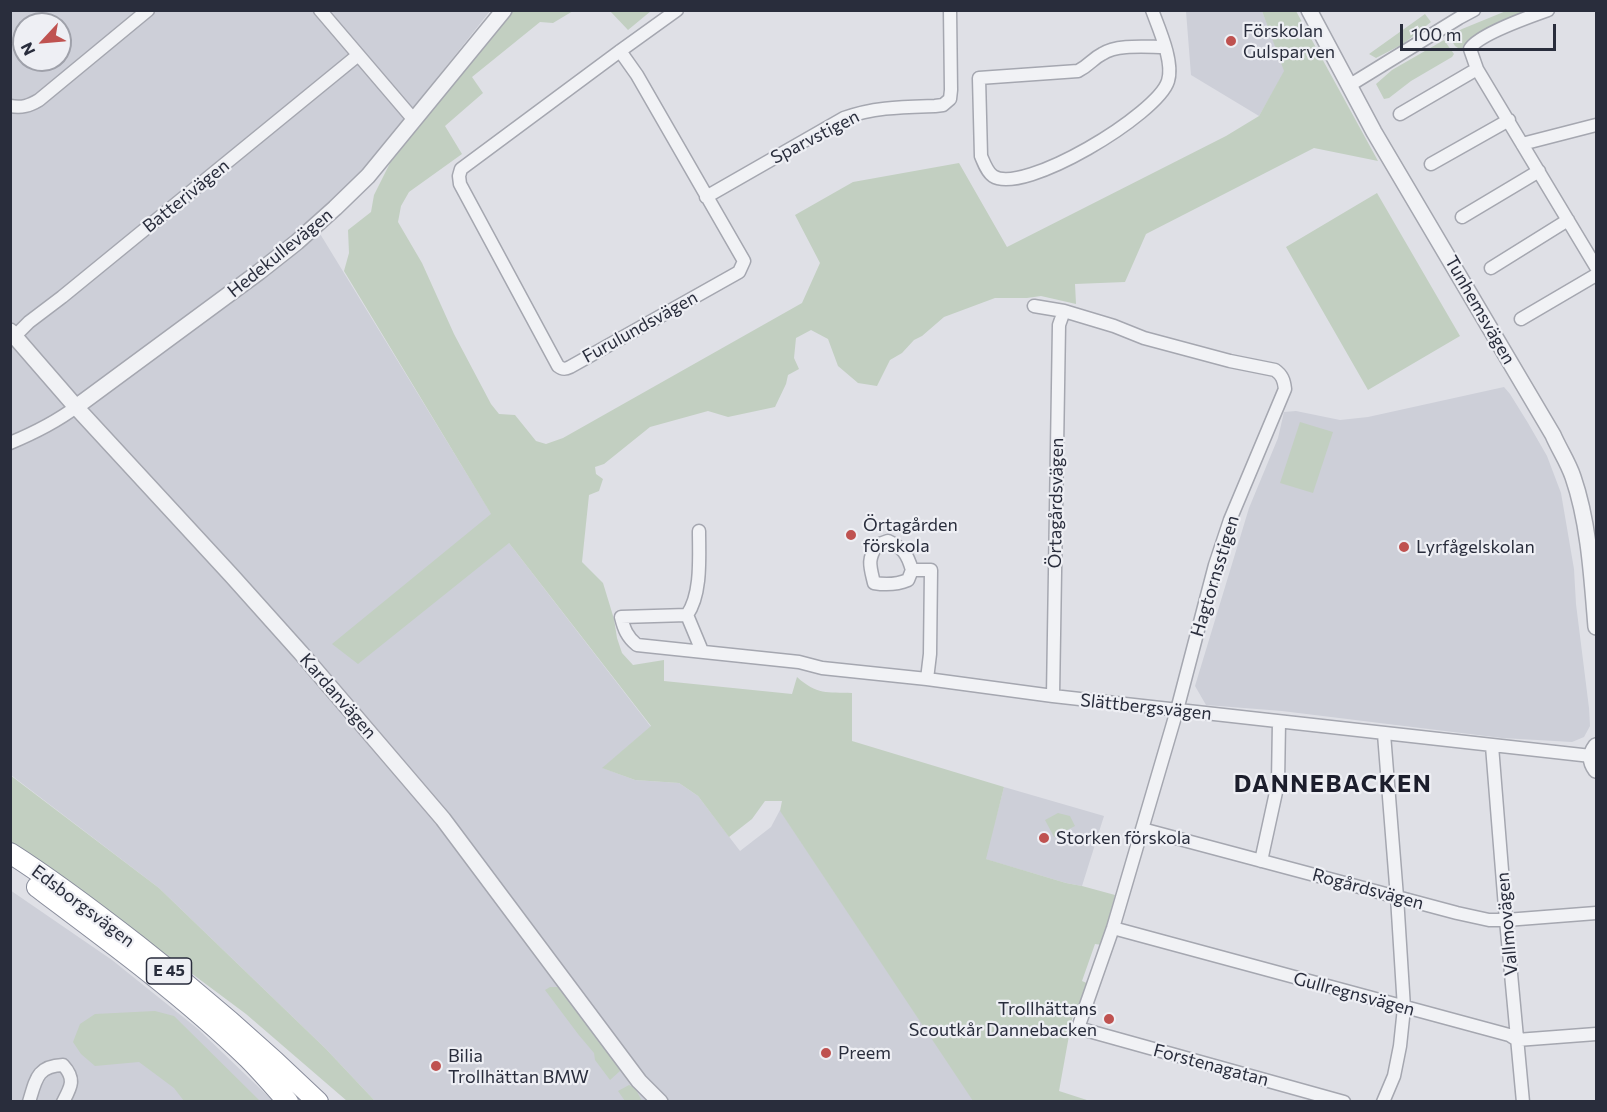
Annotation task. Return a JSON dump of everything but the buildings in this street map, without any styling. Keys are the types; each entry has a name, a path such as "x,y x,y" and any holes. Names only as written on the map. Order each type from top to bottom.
{"highway":[{"name":"Edsborgsvägen","path":"10,853 96,914 194,990 318,1101"},
{"name":"Edsborgsvägen","path":"10,868 185,1002 246,1056 288,1101"}],"street":[{"path":"10,106 30,105 39,100 148,10"},
{"path":"320,10 414,120"},
{"name":"Hedekullevägen","path":"10,443 56,421 76,407 297,242 368,176 504,10"},
{"name":"Furulundsvägen","path":"620,51 637,75 744,261 740,272 565,369 558,366 460,184 461,169 620,51 677,10"},
{"name":"Sparvstigen","path":"706,197 844,118 878,108 943,105 950,99 951,90 950,10"},
{"path":"1152,10 1164,47 1169,64 1168,82 1158,98 1140,115 1112,134 1043,170 1006,179 993,176 986,167 981,156 979,78 1078,71 1088,66 1099,55 1113,48 1164,47"},
{"name":"Tunhemsvägen","path":"1309,10 1374,132 1542,416 1572,475 1583,509 1596,627"},
{"path":"1350,85 1457,14 1474,10"},
{"path":"1548,10 1491,33 1473,44 1470,49 1477,69 1596,267"},
{"name":"Batterivägen","path":"13,333 357,56"},
{"path":"1400,114 1477,69"},
{"path":"1431,165 1509,120"},
{"path":"1522,144 1596,125"},
{"path":"1462,217 1539,171"},
{"path":"1491,268 1568,220"},
{"path":"1521,319 1596,275"},
{"name":"Hagtornsstigen","path":"1034,306 1064,311 1144,338 1230,361 1275,370 1281,375 1285,389 1230,520 1215,565 1177,710 1113,928 1078,1028"},
{"name":"Örtagårdsvägen","path":"1053,696 1059,325 1064,311"},
{"name":"Kardanvägen","path":"13,333 76,407 301,653 435,810 639,1081 660,1101"},
{"path":"699,531 696,593 687,615 702,651"},
{"path":"912,570 931,570 930,654 927,679"},
{"name":"Slättbergsvägen","path":"687,615 621,617 630,640 637,645 800,662 822,668 1053,696 1595,757"},
{"path":"1261,861 1278,783 1279,722"},
{"path":"1383,1101 1394,1076 1404,1008 1384,734"},
{"name":"Vallmovägen","path":"1492,746 1523,1101"},
{"name":"Rogårdsvägen","path":"1142,829 1489,920 1596,913"},
{"name":"Gullregnsvägen","path":"1113,928 1509,1035 1517,1040 1596,1034"},
{"name":"Forstenagatan","path":"1078,1028 1344,1101"},
{"path":"29,1101 42,1070 51,1066 63,1065 70,1073 71,1087 63,1101"},
{"name":"Kardanvägen","path":"639,1081 647,1101"}],"shaded area":[{"path":"10,11 490,11 362,173 311,219 509,543 651,727 603,768 635,780 679,783 698,796 740,851 771,827 780,810 974,1101 375,1101 326,1049 159,888 11,775"},
{"name":"Förskolan Gulsparven","path":"1186,11 1262,11 1285,71 1259,116 1191,75"},
{"name":"Lyrfågelskolan","path":"1504,387 1547,456 1561,493 1574,569 1589,708 1590,726 1584,737 1572,742 1502,738 1282,711 1206,705 1195,686 1249,508 1278,438 1284,412 1296,411 1340,420 1368,417"},
{"name":"Storken förskola","path":"1004,787 1104,816 1082,886 985,859"},
{"path":"10,890 112,960 198,1029 273,1101 11,1101"}],"green space":[{"path":"512,11 573,11 553,23 540,22 472,77 483,93 445,126 462,154 409,192 401,206 398,222 422,263 454,334 491,404 499,414 515,415 536,441 546,444 563,438 802,303 820,263 795,215 853,182 959,163 1007,247 1226,136 1259,116 1284,71 1262,11 1296,11 1378,161 1314,148 1146,234 1125,282 1075,284 1076,304 1041,296 995,298 944,317 914,340 902,353 890,360 877,386 858,383 838,366 828,339 811,330 796,338 794,358 799,369 788,375 775,407 728,417 708,411 650,427 604,464 595,467 596,474 603,479 599,491 589,495 582,562 603,583 622,653 633,665 664,660 664,681 792,694 797,677 817,690 852,693 852,741 1004,787 986,859 1115,895 1102,945 1095,944 1082,981 1089,984 1072,1019 1059,1091 1090,1101 973,1101 780,811 782,801 765,801 752,819 729,837 698,796 679,783 635,780 602,768 651,726 509,543 358,664 332,644 491,514 344,271 349,253 348,230 371,212 374,195 390,163"},
{"path":"610,11 651,11 628,30"},
{"path":"1506,11 1535,11 1489,28 1469,39 1461,50 1455,46 1449,36 1462,29"},
{"path":"1425,14 1431,22 1403,44 1376,58 1369,54"},
{"path":"1444,40 1454,54 1452,57 1384,99 1376,84 1392,70"},
{"path":"1377,193 1460,336 1368,390 1286,247"},
{"path":"1300,422 1333,432 1313,493 1280,483"},
{"path":"10,775 159,888 326,1049 375,1101 347,1101 246,1014 38,859 11,842"},
{"path":"1058,813 1070,816 1075,826 1054,837 1045,820"},
{"path":"550,987 559,987 619,1067 620,1071 610,1080 595,1060 594,1053 545,990"},
{"path":"155,1011 174,1016 260,1101 184,1101 174,1088 139,1062 95,1066 81,1054 73,1042 80,1024 95,1014"},
{"path":"629,1085 635,1088 642,1101 625,1101 618,1091"}],"place":[{"name":"Förskolan Gulsparven","path":"1231,41"},
{"name":"Örtagården förskola","path":"851,535"},
{"name":"Lyrfågelskolan","path":"1404,547"},
{"name":"Storken förskola","path":"1044,838"},
{"name":"Trollhättans Scoutkår Dannebacken","path":"1109,1019"},
{"name":"Preem","path":"826,1053"},
{"name":"Bilia Trollhättan BMW","path":"436,1066"}],"district":[{"name":"DANNEBACKEN","path":"1333,784"}]}
